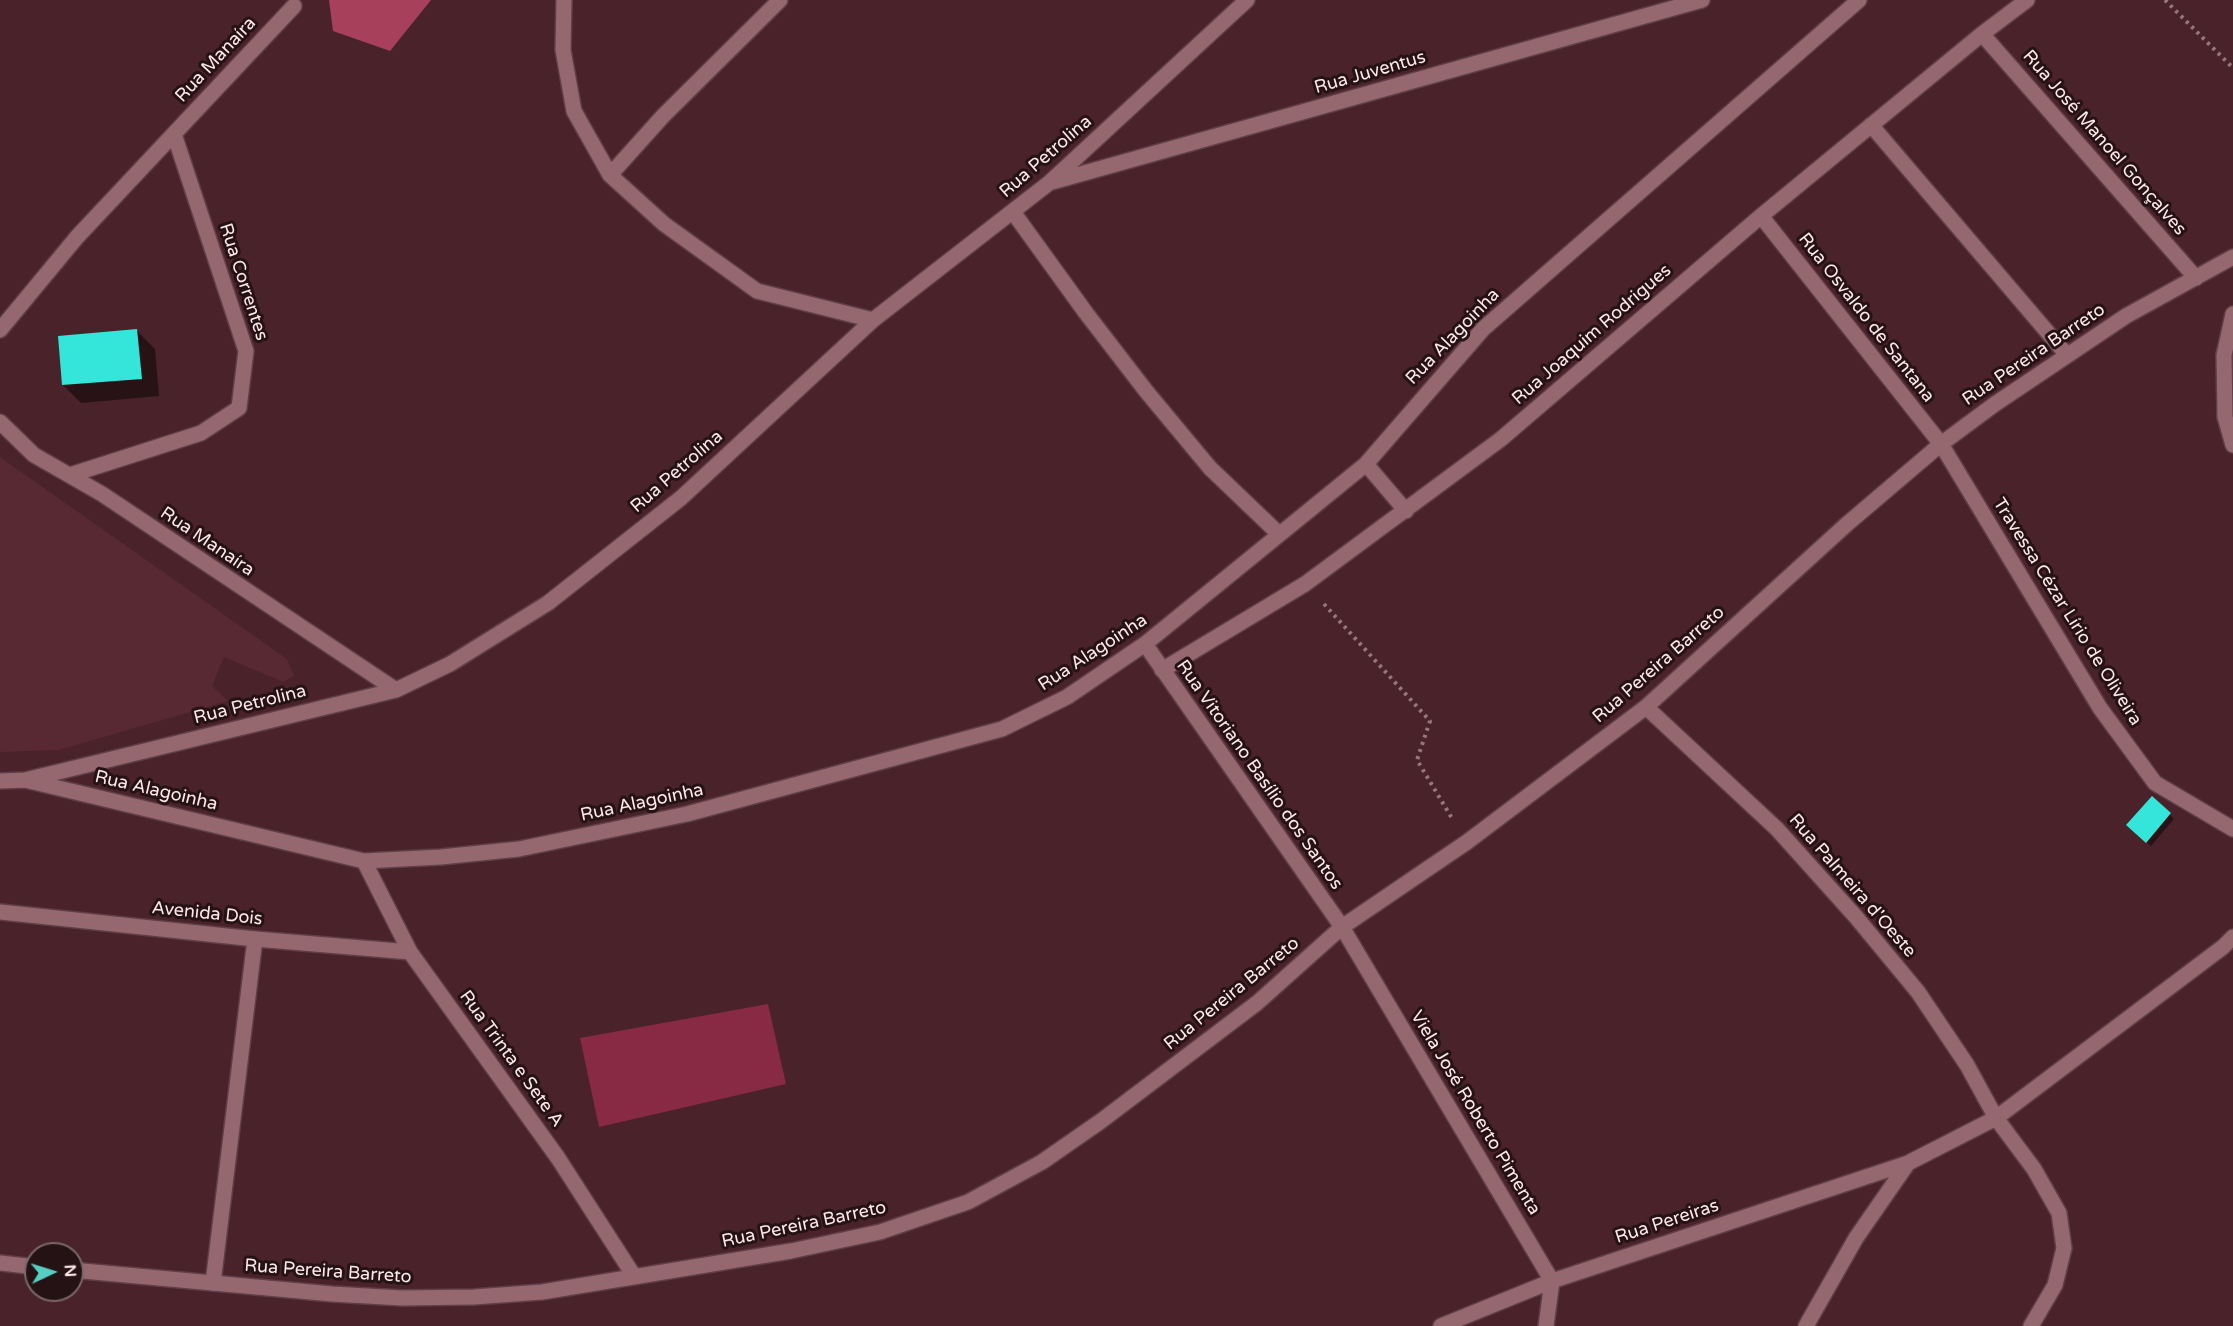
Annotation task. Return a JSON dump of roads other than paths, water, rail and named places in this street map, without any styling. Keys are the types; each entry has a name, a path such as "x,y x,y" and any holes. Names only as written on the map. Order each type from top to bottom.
{"street":[{"path":"564,0 563,50 574,111 610,175 664,224 757,291 873,320"},
{"path":"610,175 663,116 780,0"},
{"name":"Rua Petrolina","path":"25,780 396,690 450,664 548,603 681,498 873,320 1049,183 1247,0"},
{"name":"Rua Juventus","path":"1049,183 1702,0"},
{"name":"Rua Alagoinha","path":"25,780 364,861 441,857 519,849 698,811 1002,729 1067,696 1145,644 1366,464 1483,329 1859,0"},
{"name":"Rua Joaquim Rodrigues","path":"1161,670 1305,584 1502,439 1761,216 1982,34 2027,0"},
{"name":"Rua Manaíra","path":"0,330 77,237 294,6"},
{"name":"Rua José Manoel Gonçalves","path":"1982,34 2196,278"},
{"path":"1871,125 2067,355"},
{"name":"Rua Correntes","path":"70,475 201,433 239,408 246,351 174,134"},
{"path":"1013,212 1146,391 1210,468 1280,534"},
{"name":"Rua Osvaldo de Santana","path":"1761,216 1941,444"},
{"name":"Rua Pereira Barreto","path":"84,1271 390,1297 474,1297 542,1292 791,1251 880,1232 968,1202 1042,1162 1101,1121 1257,1003 1342,927 1467,842 1646,707 1838,531 1941,444 2126,316 2233,257"},
{"path":"2233,315 2224,355 2225,417 2233,445"},
{"name":"Rua Manaíra","path":"0,422 34,455 102,494 396,690"},
{"name":"Travessa Cézar Lírio de Oliveira","path":"1941,444 2100,708 2155,783 2233,829"},
{"path":"1366,464 1406,511"},
{"name":"Rua Vitoriano Basílio dos Santos","path":"1145,644 1342,927"},
{"name":"Rua Palmeira d'Oeste","path":"1646,707 1777,830 1856,917 1918,993 1967,1065 1996,1118 2034,1169 2059,1213 2064,1248 2055,1285 2031,1326"},
{"path":"0,781 25,780"},
{"name":"Rua Trinta e Sete A","path":"364,861 410,952 558,1158 634,1276"},
{"name":"Avenida Dois","path":"0,912 255,939 410,952"},
{"name":"Viela José Roberto Pimenta","path":"1342,927 1552,1281"},
{"name":"Rua Pereiras","path":"1441,1326 1552,1281 1908,1163 1996,1118 2223,947 2233,937"},
{"path":"213,1283 255,939"},
{"path":"1806,1326 1856,1238 1908,1163"},
{"path":"0,1263 24,1266"},
{"path":"1546,1326 1552,1281"}]}
